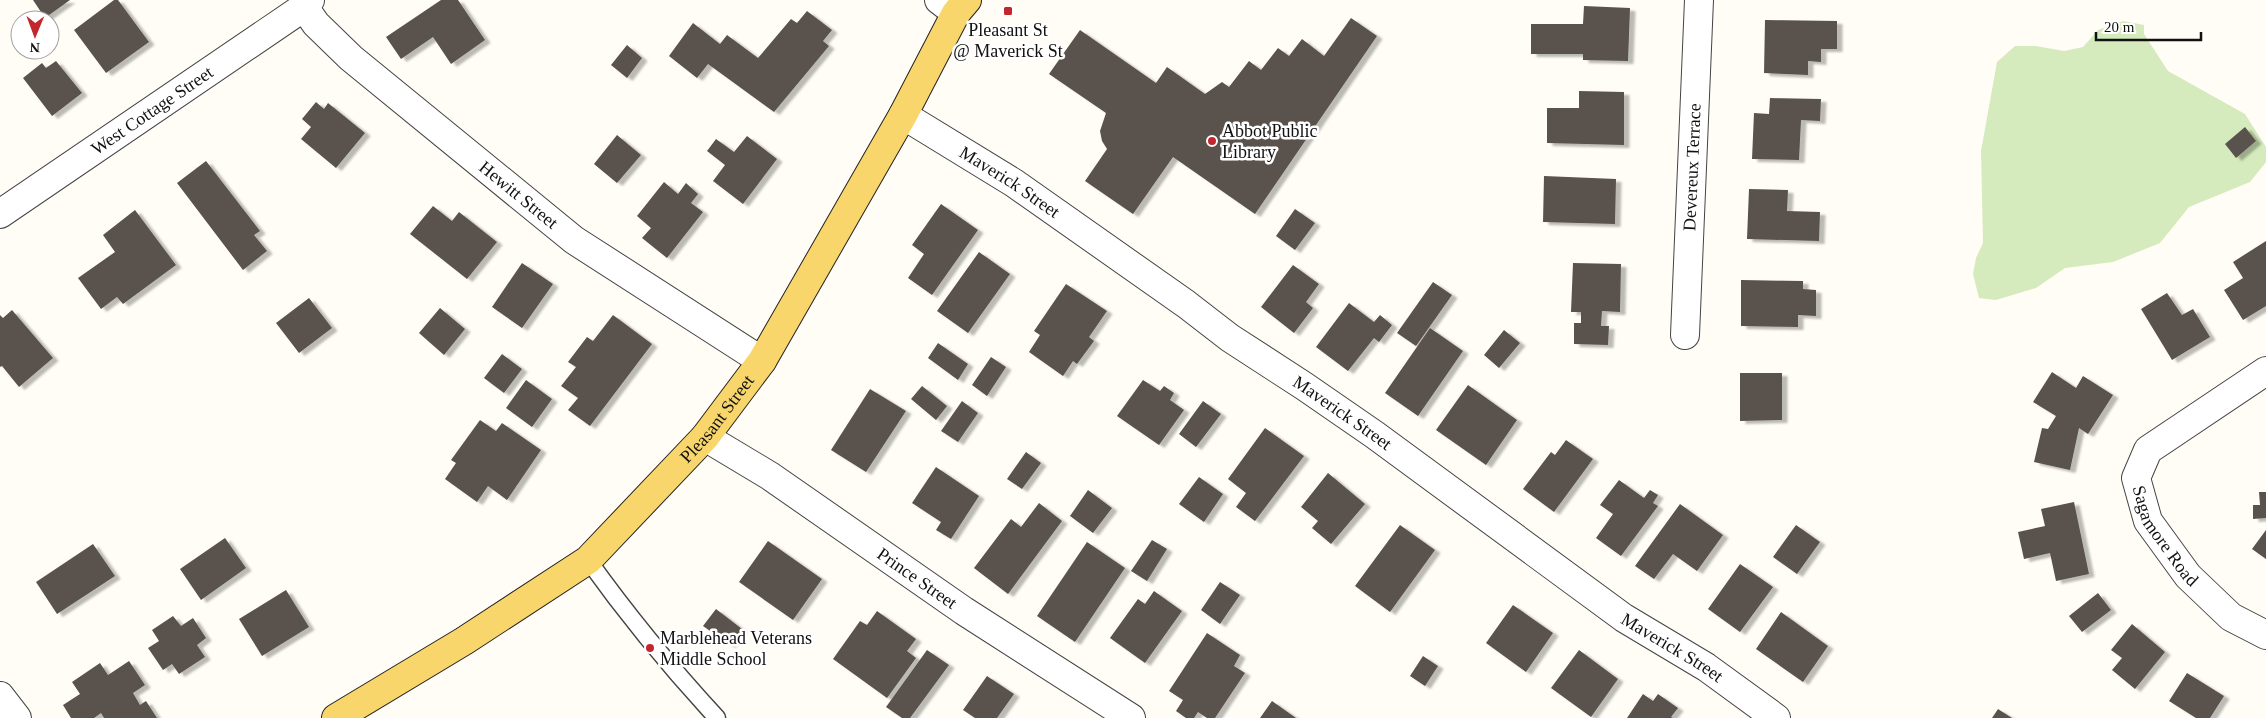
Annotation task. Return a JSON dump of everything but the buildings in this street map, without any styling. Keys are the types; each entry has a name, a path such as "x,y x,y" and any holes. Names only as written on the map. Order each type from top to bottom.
{"main road":[{"name":"Pleasant Street","path":"336,718 464,640 588,560 704,437 762,361 903,115 954,4"}],"street":[{"name":"Devereux Terrace","path":"1685,335 1699,0"},
{"name":"West Cottage Street","path":"0,214 307,3"},
{"name":"Hewitt Street","path":"307,3 316,24 351,58 574,240 762,361"},
{"name":"Maverick Street","path":"903,115 1014,183 1186,304 1230,338 1375,435 1624,618 1706,667 1776,718"},
{"name":"Sagamore Road","path":"2266,371 2148,450 2136,478 2148,521 2188,576 2230,617 2266,635"},
{"name":"Prince Street","path":"704,437 770,476 964,611 1131,718"},
{"path":"0,696 17,718"}],"lane":[{"path":"588,560 619,604 717,718"}],"green space":[{"path":"2123,21 2144,25 2144,34 2168,71 2245,114 2266,147 2266,162 2250,182 2189,207 2160,243 2113,262 2065,268 2036,288 1996,300 1979,298 1973,274 1976,258 1983,243 1981,151 1997,62 2015,46 2036,46 2064,51 2083,47 2098,30"}],"place":[{"name":"Pleasant St @ Maverick St","path":"1008,11"},
{"name":"Abbot Public Library","path":"1212,141"},
{"name":"Marblehead Veterans Middle School","path":"650,648"}]}
